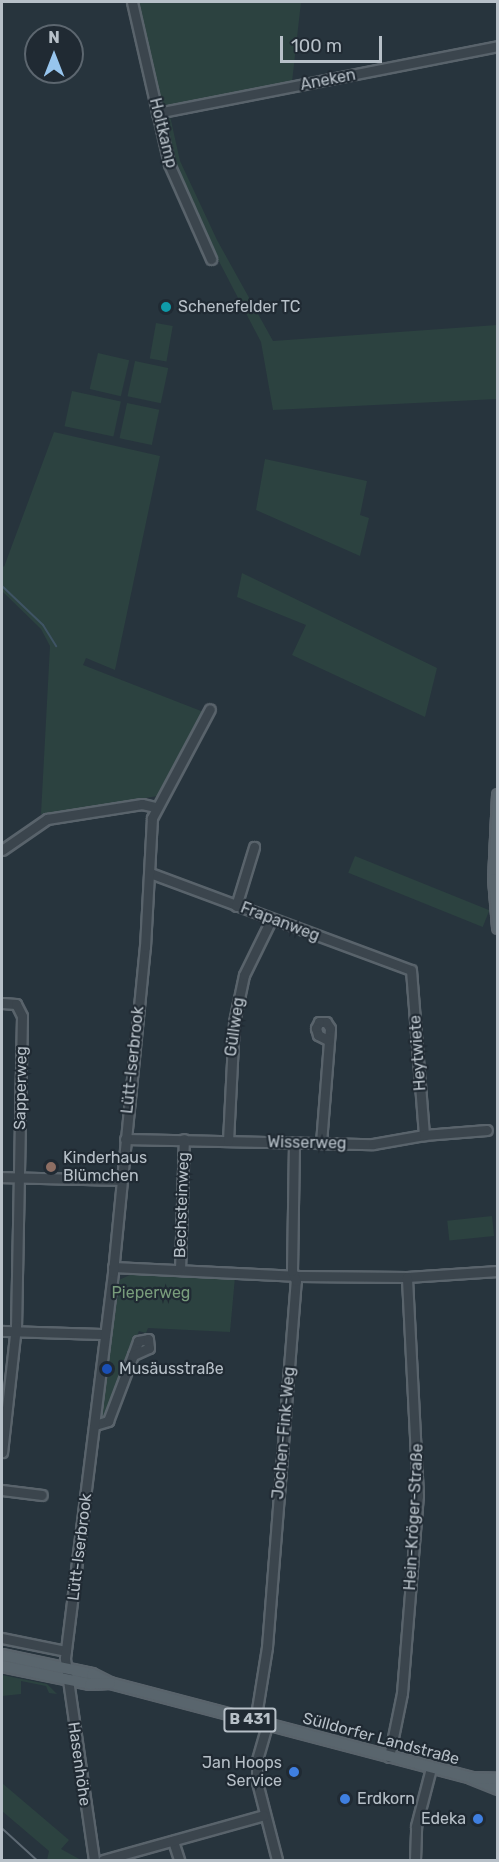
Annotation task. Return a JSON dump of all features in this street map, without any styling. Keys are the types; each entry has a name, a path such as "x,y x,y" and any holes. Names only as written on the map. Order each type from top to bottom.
{"main road":[{"path":"498,795 494,864 498,928"},
{"name":"Sülldorfer Landstraße","path":"2,1655 471,1778 498,1789"},
{"name":"Sülldorfer Landstraße","path":"2,1666 66,1673"},
{"name":"Sülldorfer Landstraße","path":"471,1778 498,1779"}],"street":[{"name":"Holtkamp","path":"132,2 169,164 211,259"},
{"name":"Aneken","path":"157,113 498,46"},
{"name":"Lütt-Iserbrook","path":"66,1673 66,1651 113,1267 150,873 154,807 210,709"},
{"path":"2,850 47,819 141,804 154,807"},
{"path":"236,906 254,848"},
{"name":"Frapanweg","path":"150,873 271,920 411,970"},
{"name":"Güllweg","path":"228,1141 234,1022 244,975 271,920"},
{"name":"Heytwiete","path":"411,970 424,1135"},
{"name":"Sapperweg","path":"2,1003 13,1003 22,1016 15,1332 2,1452"},
{"path":"321,1143 328,1040"},
{"name":"Wisserweg","path":"125,1139 374,1144 424,1135 487,1130"},
{"name":"Bechsteinweg","path":"180,1270 184,1140"},
{"name":"Jochen-Fink-Weg","path":"255,1722 267,1647 294,1275 294,1143"},
{"path":"2,1177 120,1180"},
{"path":"113,1267 294,1275 407,1277 498,1271"},
{"name":"Hein-Kröger-Straße","path":"389,1757 402,1693 418,1496 407,1277"},
{"path":"2,1331 105,1334"},
{"path":"95,1425 108,1421 133,1355"},
{"path":"2,1490 42,1495"},
{"path":"2,1638 66,1651"},
{"name":"Hasenhöhe","path":"66,1673 94,1860"},
{"path":"267,1725 257,1771 264,1815 277,1860"},
{"path":"415,1860 416,1826 431,1768"},
{"path":"103,1860 264,1815"},
{"path":"173,1841 179,1860"}],"green space":[{"path":"138,2 301,2 292,82 167,107 160,101"},
{"path":"170,116 180,161 217,240 273,341 497,325 497,399 273,410 261,342 210,244 174,162 165,121"},
{"path":"156,323 173,326 166,361 150,358"},
{"path":"98,353 129,360 121,396 90,389"},
{"path":"135,361 168,368 161,403 128,396"},
{"path":"72,391 121,401 113,437 65,426"},
{"path":"127,403 159,410 152,445 120,438"},
{"path":"54,432 160,456 115,670 86,658 83,665 201,711 204,717 158,796 41,814 50,646 41,629 2,591 2,565 4,567"},
{"path":"265,459 367,481 360,515 369,518 360,556 256,510"},
{"path":"242,573 437,668 425,717 292,655 306,625 237,597"},
{"path":"355,856 489,910 483,927 348,873"},
{"path":"492,1216 494,1236 449,1241 447,1221"},
{"name":"Pieperweg","path":"132,1274 235,1277 230,1332 148,1328 146,1333 139,1331 101,1421 119,1280"},
{"path":"2,1675 47,1684 57,1694 49,1693 46,1686 21,1681 21,1694 2,1696"},
{"path":"2,1783 69,1840 61,1849 81,1860 47,1860 49,1851 2,1811"}],"waterway":[{"path":"2,586 43,625 56,646"}],"tram line":[{"path":"2,1828 37,1860"}],"place":[{"name":"Schenefelder TC","path":"166,307"},
{"name":"Kinderhaus Blümchen","path":"51,1167"},
{"name":"Musäusstraße","path":"107,1369"},
{"name":"Jan Hoops Service","path":"294,1772"},
{"name":"Erdkorn","path":"345,1799"},
{"name":"Edeka","path":"478,1819"}]}
